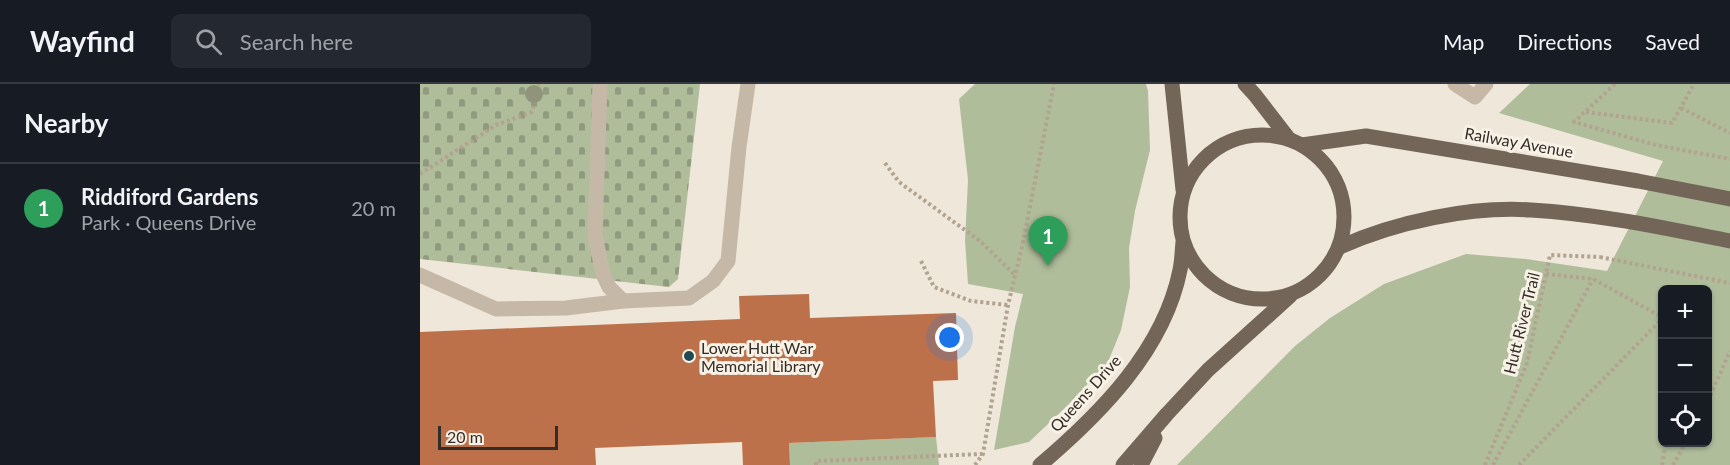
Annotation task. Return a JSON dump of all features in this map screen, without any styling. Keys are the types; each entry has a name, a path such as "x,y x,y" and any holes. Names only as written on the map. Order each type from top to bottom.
{"main road":[{"path":"1172,84 1183,193"},
{"path":"1245,84 1295,142"},
{"path":"1123,465 1208,370 1292,294 1318,278 1331,264 1340,246 1345,228 1345,208 1340,189 1331,171 1318,156 1295,142 1270,135 1251,135 1233,140 1216,148 1190,176 1180,207 1180,228 1186,249 1197,267 1211,282 1230,293 1250,299 1272,299 1292,294"},
{"name":"Railway Avenue","path":"1295,142 1366,136 1638,181 1730,199"},
{"path":"1340,246 1366,235 1418,222 1478,211 1530,210 1619,219 1730,241"},
{"name":"Queens Drive","path":"1040,465 1118,388 1154,339 1170,304 1180,269 1183,239"},
{"path":"1141,465 1167,414"}],"street":[{"path":"600,84 595,235 603,274 609,287 623,301"},
{"path":"420,274 496,309 566,308 623,301 689,298 713,281 728,261 739,147 748,84"},
{"path":"1455,84 1475,97 1486,84"}],"path":[{"path":"420,174 496,126 532,112 539,84"},
{"path":"975,465 983,454 1008,305 1016,275 1053,84"},
{"path":"1615,84 1574,122 1656,144 1730,159"},
{"path":"1585,112 1672,123 1694,84"},
{"path":"1681,108 1730,133"},
{"path":"885,163 899,182 980,242 1016,275"},
{"name":"Hutt River Trail","path":"1485,465 1527,363 1550,255 1600,257 1730,282"},
{"path":"921,261 934,287 971,301 1008,305"},
{"path":"1546,274 1593,279 1658,316"},
{"path":"1493,465 1593,279"},
{"path":"1519,465 1658,322"},
{"path":"1711,393 1730,351"},
{"path":"1662,465 1665,447"},
{"path":"1673,465 1683,447"},
{"path":"816,465 816,461 983,454"}],"green space":[{"path":"420,84 700,84 678,279 669,287 420,259"},
{"path":"975,84 1146,84 1148,91 1150,150 1135,211 1129,248 1130,287 1121,330 1108,362 1029,442 994,450 1015,327 1023,294 968,284 965,240 968,180 959,99"},
{"path":"1530,84 1730,84 1730,465 1177,465 1295,346 1330,318 1384,284 1466,254 1526,259 1607,271 1663,161 1499,113"},
{"path":"936,437 939,465 790,465 789,443"}],"building":[{"name":"Lower Hutt War Memorial Library","path":"809,294 810,318 956,313 958,380 933,381 936,437 789,443 790,465 743,465 742,442 595,448 596,465 420,465 420,332 740,319 739,296"}],"place":[{"name":"Riddiford Gardens","path":"1048,266"},
{"name":"Lower Hutt War Memorial Library","path":"689,356"}]}
